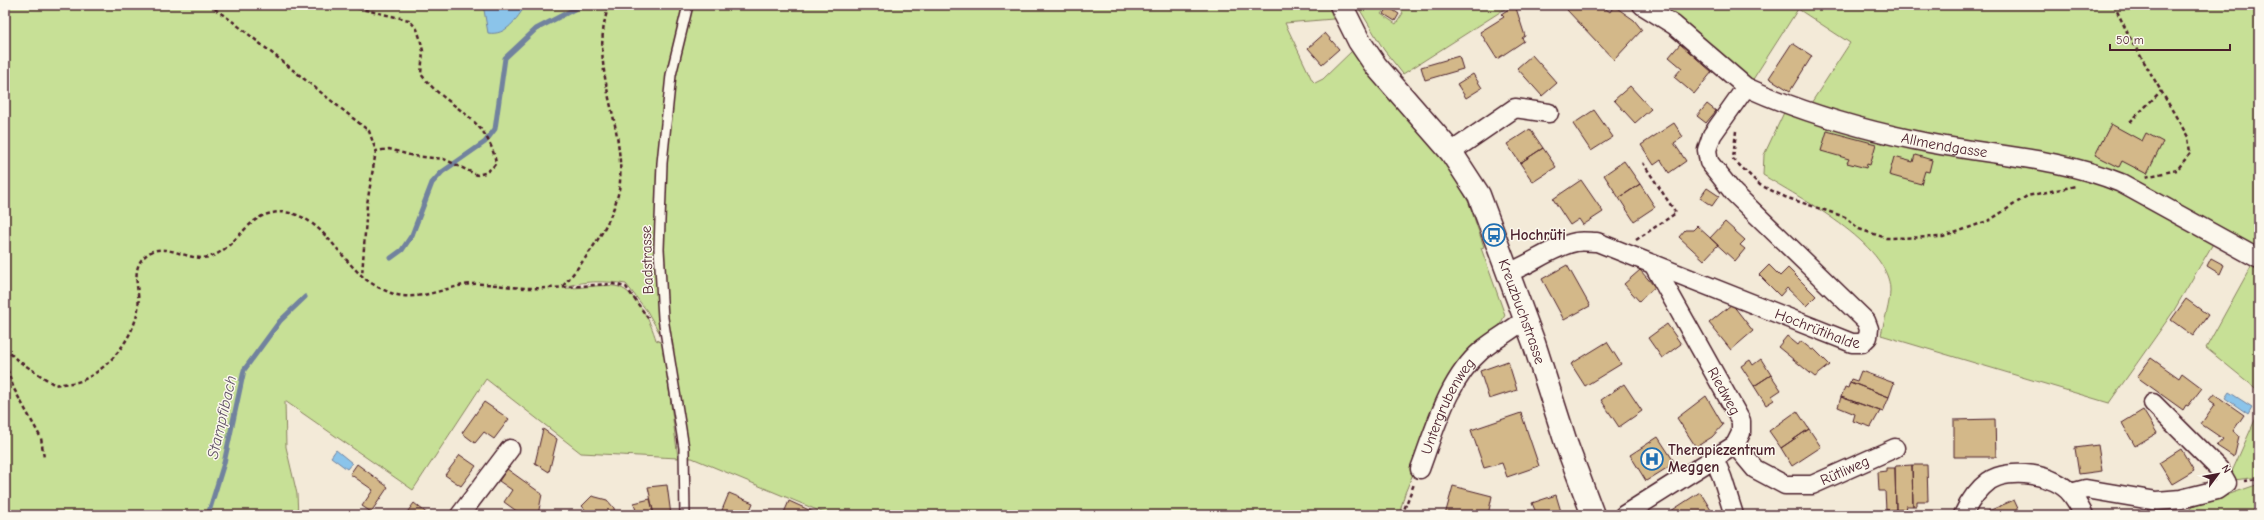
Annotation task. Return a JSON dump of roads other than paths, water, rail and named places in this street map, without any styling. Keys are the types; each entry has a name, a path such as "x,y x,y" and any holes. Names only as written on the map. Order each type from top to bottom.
{"street":[{"name":"Kreuzbuchstrasse","path":"1341,5 1359,41 1376,66 1451,152 1479,195 1524,320 1534,343 1569,452 1593,515"},
{"name":"Allmendgasse","path":"1648,6 1674,25 1746,87 1806,111 1914,140 2050,162 2099,174 2121,183 2259,259"},
{"name":"Hochrütihalde","path":"1507,273 1523,267 1557,248 1576,242 1597,242 1852,343 1862,343 1868,337 1869,329 1866,321 1733,192 1709,162 1707,150 1712,135 1746,87"},
{"path":"1451,152 1515,108 1549,113"},
{"name":"Riedweg","path":"1653,264 1741,422 1741,433 1734,445"},
{"name":"Untergrubenweg","path":"1420,469 1440,416 1461,372 1482,350 1524,320"},
{"path":"2071,493 2086,489 2158,501 2181,500 2217,490 2226,483 2219,469 2153,403"},
{"path":"1624,515 1734,445"},
{"name":"Rütliweg","path":"1734,445 1755,469 1785,485 1812,485 1895,448"},
{"path":"460,515 510,449"},
{"path":"1714,458 1722,477 1734,515"},
{"path":"1962,515 1978,490 1990,480 2005,474 2019,473 2039,475 2071,493 2084,515"}],"lane":[{"name":"Badstrasse","path":"685,515 684,448 664,318 659,249 662,163 671,75 688,5"}],"water":[{"path":"478,5 526,5 519,16 506,29 501,32 488,33 484,10"},
{"path":"2229,392 2252,407 2248,414 2225,398"},
{"path":"336,450 352,463 347,469 331,457"}],"waterway":[{"path":"391,258 402,250 412,235 432,183 442,172 485,142 495,129 505,58 536,29 582,5"},
{"name":"Stampfibach","path":"208,515 224,463 244,370 280,321 305,297"}],"place":[{"name":"Hochrüti","path":"1494,235"},
{"name":"Therapiezentrum Meggen","path":"1652,459"}]}
